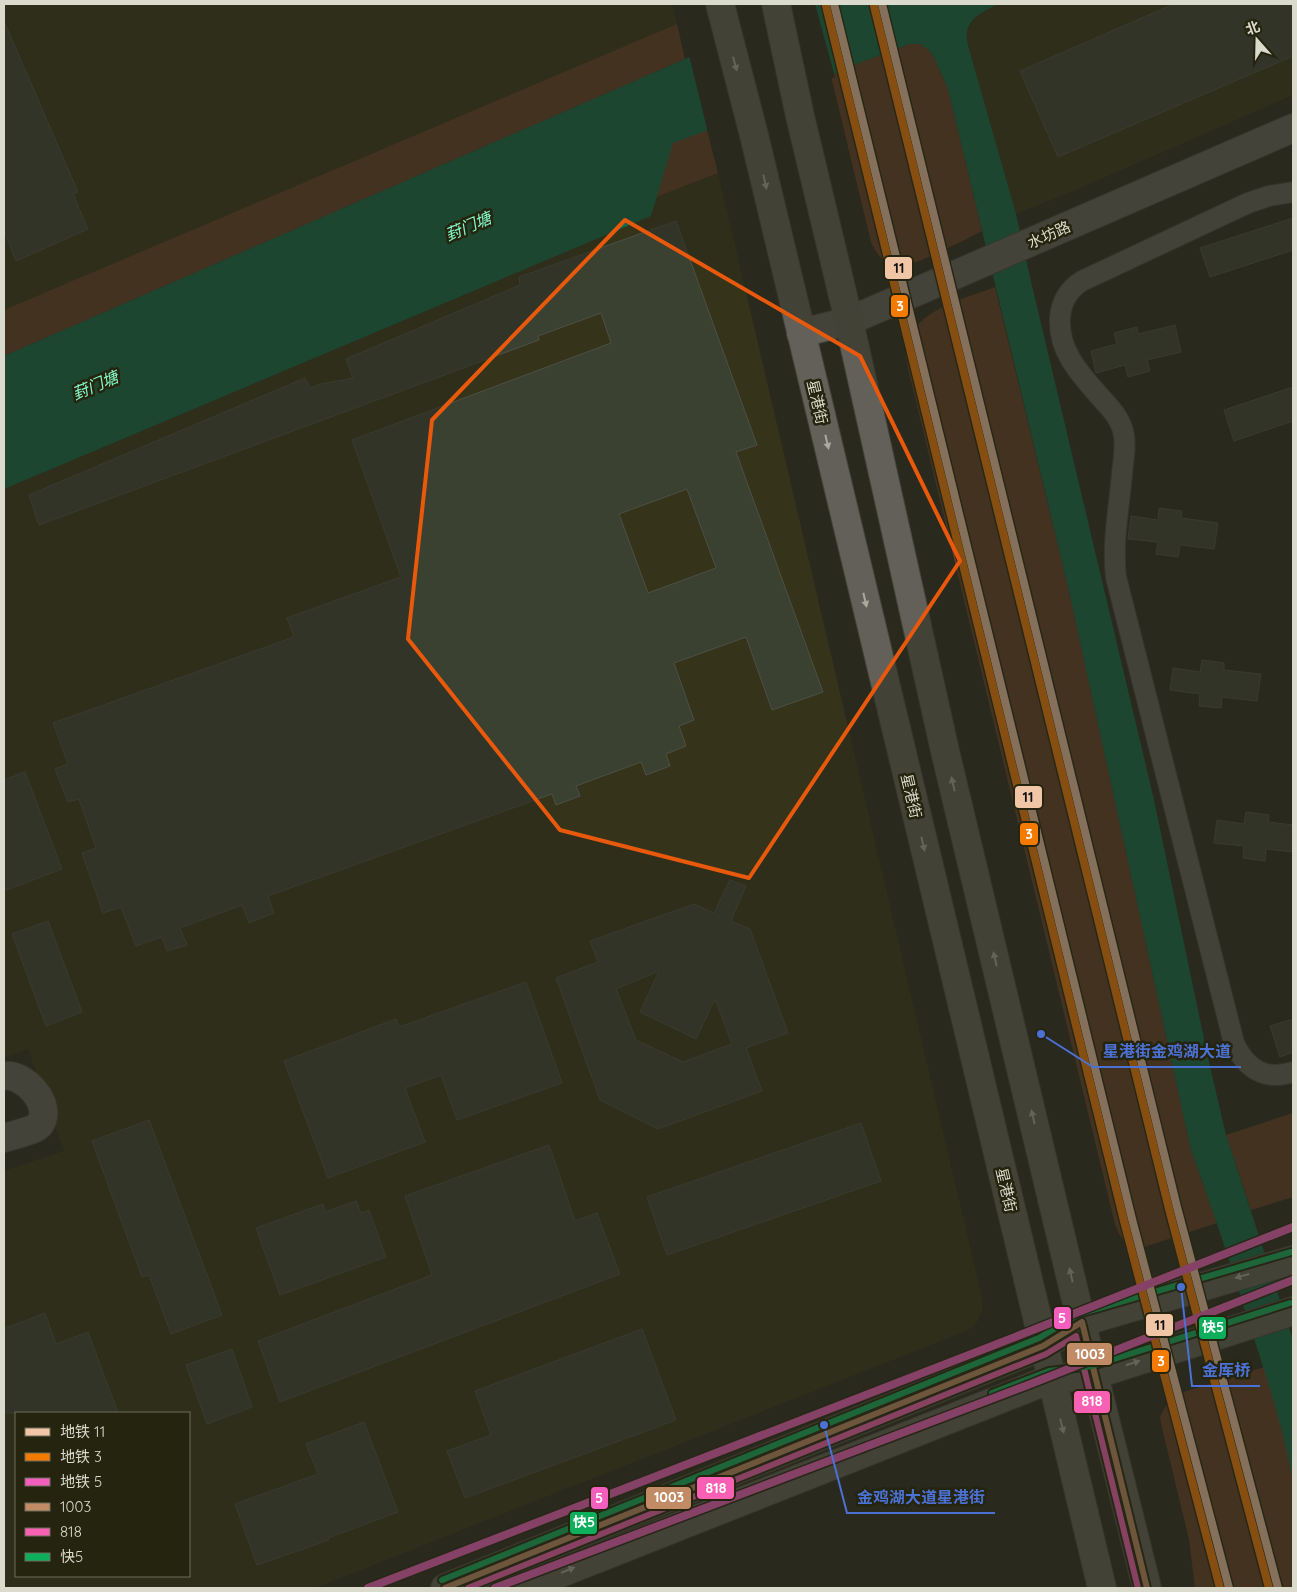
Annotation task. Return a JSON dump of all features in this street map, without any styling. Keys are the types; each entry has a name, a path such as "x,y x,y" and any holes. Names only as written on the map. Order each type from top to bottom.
{"main road":[{"path":"776,4 945,751 1094,1375 1147,1588"},
{"name":"星港街","path":"722,10 754,135 1102,1588"},
{"path":"445,1588 1043,1346 1082,1322 1284,1263"},
{"path":"523,1588 1051,1379 1094,1375 1293,1311"}],"street":[{"name":"水坊路","path":"801,333 849,321 1293,128"},
{"path":"1293,192 1269,196 1248,203 1082,280 1064,300 1060,314 1060,325 1061,338 1073,364 1116,416 1123,430 1125,450 1114,556 1116,577 1234,1043 1247,1063 1262,1073 1274,1075 1293,1072"},
{"path":"4,1076 14,1076 28,1084 38,1097 42,1117 41,1124 35,1128 4,1138"}],"highlighted area":[{"path":"625,220 860,356 960,561 749,878 560,830 408,639 432,420"}],"shaded area":[{"path":"4,4 672,4 677,24 4,310"},
{"path":"999,4 1293,4 1293,95 1016,214 966,34 977,16 983,11"},
{"path":"677,24 685,59 4,356 4,310"},
{"path":"910,44 920,44 928,49 933,55 948,89 982,231 923,259 903,265 885,261 871,242 831,76 851,66"},
{"path":"707,130 718,173 656,197 672,143"},
{"path":"718,173 982,1298 983,1308 977,1322 972,1328 961,1333 315,1588 4,1588 4,1171 64,1151 28,1049 4,1058 4,489 651,216 656,197"},
{"path":"995,287 1069,591 1191,1150 1217,1223 1144,1247 1133,1247 1125,1242 1115,1224 905,352 912,333 920,322 931,314 956,301"},
{"path":"1293,1113 1293,1197 1251,1210 1226,1135"},
{"path":"1264,1367 1287,1447 1293,1480 1293,1588 1195,1588 1189,1539 1160,1417 1174,1395"}],"water":[{"name":"葑门塘","path":"808,4 999,4 984,11 971,22 968,27 967,41 1016,214 1154,800 1226,1135 1293,1340 1293,1480 1268,1382 1191,1150 1069,591 948,89 933,55 928,49 920,44 910,44 851,66 752,114 673,143 651,216 4,489 4,356"}],"pier":[{"path":"802,4 815,4 835,77 753,116 708,133 689,55"}],"building":[{"path":"1174,4 1293,4 1293,56 1058,157 1020,71"},
{"path":"4,21 78,192 73,194 88,229 16,261 4,231"},
{"path":"1293,218 1293,250 1210,277 1200,248"},
{"path":"676,221 757,445 736,452 823,692 772,710 746,637 674,663 694,720 679,726 686,746 666,754 670,766 646,775 641,762 576,786 580,796 556,805 552,794 268,896 274,913 249,923 242,905 180,928 187,945 167,951 162,937 136,946 121,907 103,913 82,853 96,848 79,799 68,802 55,769 68,764 53,723 294,637 287,618 401,577 352,440 611,343 601,313 538,336 539,340 39,525 29,495 305,378 310,388 353,378 346,359 520,285 519,277","holes":["687,489 716,568 648,593 619,514"]},
{"path":"1175,325 1181,352 1147,360 1150,371 1128,377 1125,365 1096,373 1091,351 1117,344 1114,333 1137,327 1138,334"},
{"path":"1293,387 1293,421 1234,441 1224,410"},
{"path":"1159,508 1182,511 1181,518 1218,523 1214,549 1180,545 1178,557 1156,554 1158,542 1128,539 1131,516 1158,520"},
{"path":"1202,660 1224,663 1224,670 1261,674 1257,701 1222,697 1221,708 1199,706 1200,694 1170,690 1173,668 1200,672"},
{"path":"25,772 62,869 4,891 4,780"},
{"path":"1246,812 1269,815 1268,822 1293,825 1293,852 1266,849 1265,861 1243,858 1244,846 1214,843 1217,820 1244,824"},
{"path":"730,880 746,886 731,921 750,929 788,1033 746,1048 762,1091 658,1129 600,1100 556,978 598,962 590,941 694,904 714,913","holes":["659,971 640,1012 696,1039 715,999 732,1044 683,1062 636,1040 616,989"]},
{"path":"48,921 82,1012 46,1026 12,934"},
{"path":"526,982 562,1083 457,1120 441,1075 405,1088 425,1142 328,1178 284,1061 396,1019 399,1027"},
{"path":"1293,1019 1293,1052 1280,1057 1270,1026"},
{"path":"149,1120 222,1315 171,1334 149,1275 142,1277 92,1141"},
{"path":"861,1123 881,1181 667,1255 647,1197"},
{"path":"549,1145 575,1221 597,1213 620,1274 280,1402 258,1341 432,1275 405,1196"},
{"path":"356,1201 361,1213 369,1210 386,1257 280,1295 256,1228 323,1204 325,1212"},
{"path":"45,1313 56,1344 88,1332 118,1412 4,1413 4,1329"},
{"path":"642,1329 676,1420 465,1498 447,1451 491,1435 475,1391"},
{"path":"232,1349 252,1407 207,1424 186,1365"},
{"path":"364,1422 398,1512 328,1538 329,1540 257,1565 235,1504 318,1474 306,1444"}],"metro line":[{"name":"11","path":"834,4 1132,1219 1229,1588"},
{"name":"11","path":"882,4 1177,1207 1278,1588"},
{"name":"3","path":"826,6 1124,1221 1220,1588"},
{"name":"3","path":"874,6 1169,1209 1269,1588"},
{"name":"5","path":"368,1588 1293,1227"},
{"name":"5","path":"495,1588 1028,1385 1293,1280"}],"transit line":[{"name":"快5","path":"442,1580 1039,1338 1079,1314 1291,1252"},
{"name":"快5","path":"992,1393 1049,1371 1092,1366 1290,1303"},
{"name":"1003","path":"445,1588 1043,1346 1082,1322 1147,1588"},
{"name":"818","path":"468,1588 1046,1354 1076,1336 1138,1588"}],"place":[{"name":"星港街金鸡湖大道","path":"1041,1034"},
{"name":"金厍桥","path":"1181,1287"},
{"name":"金鸡湖大道星港街","path":"824,1425"}]}
